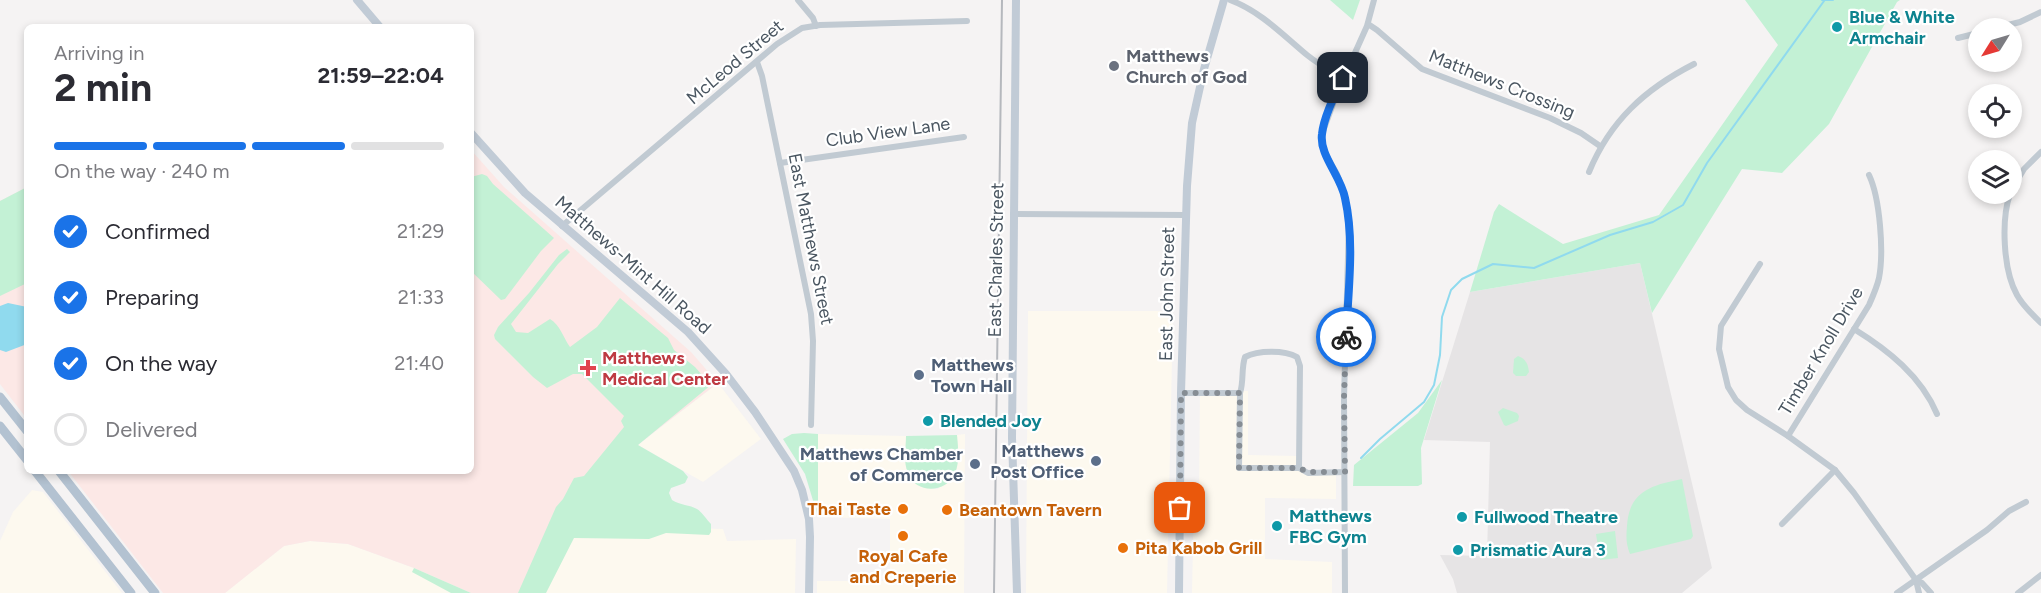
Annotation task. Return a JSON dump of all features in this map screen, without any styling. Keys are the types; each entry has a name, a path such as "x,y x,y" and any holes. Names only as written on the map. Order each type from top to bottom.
{"main road":[{"path":"357,0 377,24"},
{"name":"East Charles Street","path":"1016,0 1012,438 1017,593"},
{"name":"East John Street","path":"1179,593 1184,275 1192,123 1204,69 1224,0"},
{"name":"Matthews-Mint Hill Road","path":"474,136 525,193 704,348 755,412 788,461 802,490 809,519 809,593"},
{"path":"0,397 24,427"},
{"path":"0,426 24,456"},
{"path":"37,474 131,593"},
{"path":"61,474 155,593"}],"street":[{"path":"798,0 813,18 816,26"},
{"path":"1230,0 1247,7 1309,56 1343,78"},
{"path":"1345,593 1344,398 1349,222 1341,183 1323,150 1322,142 1323,127 1368,24 1374,0"},
{"path":"2022,21 2041,12"},
{"name":"McLeod Street","path":"562,226 796,30 816,26 967,21"},
{"name":"Matthews Crossing","path":"1368,24 1422,69 1550,118 1581,133 1600,146"},
{"path":"1958,38 1968,36"},
{"name":"East Matthews Street","path":"757,62 762,76 812,325 811,425"},
{"path":"1588,172 1600,146 1617,122 1657,85 1694,64"},
{"name":"Club View Lane","path":"780,163 964,136"},
{"path":"2022,172 2041,152"},
{"name":"Timber Knoll Drive","path":"1788,436 1874,296 1881,262 1876,189 1869,175"},
{"path":"2008,204 2005,219 2009,274 2022,303 2041,323"},
{"path":"1013,214 1186,215"},
{"path":"1760,264 1721,326 1719,349 1728,387 1736,400 1758,418 1788,436 1835,470 1916,580 1919,593"},
{"path":"1854,329 1888,352 1912,376 1925,390 1937,414"},
{"path":"1299,468 1300,366 1297,357 1291,353 1252,353 1245,357 1243,364 1240,393 1239,468 1299,468 1308,472 1345,472"},
{"path":"1181,393 1240,393"},
{"path":"1782,524 1835,470"},
{"path":"1897,593 1987,530 2009,511 2026,502"},
{"path":"2018,593 2041,575"},
{"path":"1916,580 1931,593"}],"shaded area":[{"name":"Matthews Medical Center","path":"474,153 504,187 691,352 718,383 607,468 543,593 471,593 414,568 348,544 310,541 284,546 225,593 163,593 70,474 474,474"},
{"path":"24,189 24,415 0,384 0,201"},
{"path":"1640,263 1712,568 1682,593 1457,593 1453,579 1440,555 1487,556 1490,442 1424,440 1470,292"},
{"path":"1028,311 1173,311 1167,593 1026,593"},
{"path":"718,383 761,439 703,482 638,445"},
{"path":"1200,390 1248,391 1248,455 1298,456 1298,470 1336,470 1336,499 1265,498 1265,559 1332,562 1332,593 1192,593 1194,497 1199,497"},
{"path":"818,434 906,436 906,465 916,484 938,489 958,462 957,435 965,434 964,593 817,593 817,581 890,581 890,519 818,517"},
{"path":"32,490 43,492 122,593 0,593 0,541 13,512"},
{"path":"649,527 723,529 727,541 796,539 795,593 543,593 570,533"},
{"path":"310,541 348,544 414,568 471,593 225,593 284,546"}],"green space":[{"path":"1330,0 1360,0 1353,20"},
{"path":"1745,0 1900,0 1829,124 1782,173 1742,169 1652,313 1640,263 1470,292 1494,212 1499,204 1563,244 1659,215 1778,45"},
{"path":"482,174 487,176 554,238 541,251 505,299 501,300 474,274 474,176"},
{"path":"24,189 24,284 0,296 0,201"},
{"path":"567,249 570,252 511,324 516,332 528,333 550,319 559,328 570,347 597,327 620,298 668,338 674,350 695,367 711,385 638,445 683,471 688,477 685,483 671,488 669,493 672,500 699,510 711,524 711,532 709,535 666,533 649,539 574,538 546,593 518,593 556,507 574,478 584,476 624,427 621,421 624,416 582,374 573,374 547,388 495,339 494,335 498,327 559,255"},
{"path":"1518,356 1527,364 1529,372 1526,376 1516,376 1513,373 1514,359"},
{"path":"1442,380 1421,448 1422,484 1418,486 1353,486 1354,465 1418,413"},
{"path":"1503,408 1517,413 1518,421 1504,425 1498,412"},
{"path":"792,434 818,434 818,517 805,474 783,439"},
{"path":"957,435 958,464 951,480 939,488 931,489 924,488 912,480 906,464 906,436"},
{"path":"1682,479 1693,536 1691,539 1630,554 1626,534 1629,514 1637,497 1652,487"},
{"path":"1615,531 1618,558 1600,560 1596,534"},
{"path":"414,568 471,593 451,593 412,572"}],"water":[{"path":"8,303 24,306 24,345 6,352 0,350 0,306"}],"waterway":[{"path":"1822,0 1833,0"},
{"path":"1361,458 1424,402 1434,385 1440,355 1442,317 1451,290 1462,279 1493,264 1534,268 1610,235 1653,222 1683,205 1707,163 1824,1"}],"railway":[{"path":"994,593 1002,0"}],"way so far":[{"path":"1180,508 1181,393 1240,393 1239,468 1299,468 1308,472 1345,472 1346,337"}],"place":[{"name":"Blue & White Armchair","path":"1837,27"},
{"name":"Matthews Church of God","path":"1114,66"},
{"name":"Matthews Medical Center","path":"588,368"},
{"name":"Matthews Town Hall","path":"919,375"},
{"name":"Blended Joy","path":"928,421"},
{"name":"Matthews Post Office","path":"1096,461"},
{"name":"Matthews Chamber of Commerce","path":"975,464"},
{"name":"Thai Taste","path":"903,509"},
{"name":"Beantown Tavern","path":"947,510"},
{"name":"Fullwood Theatre","path":"1462,517"},
{"name":"Matthews FBC Gym","path":"1277,526"},
{"name":"Royal Cafe and Creperie","path":"903,536"},
{"name":"Pita Kabob Grill","path":"1123,548"},
{"name":"Prismatic Aura 3","path":"1458,550"}],"route":[{"path":"1343,78 1323,127 1322,142 1323,150 1341,183 1349,222 1346,337"}]}
